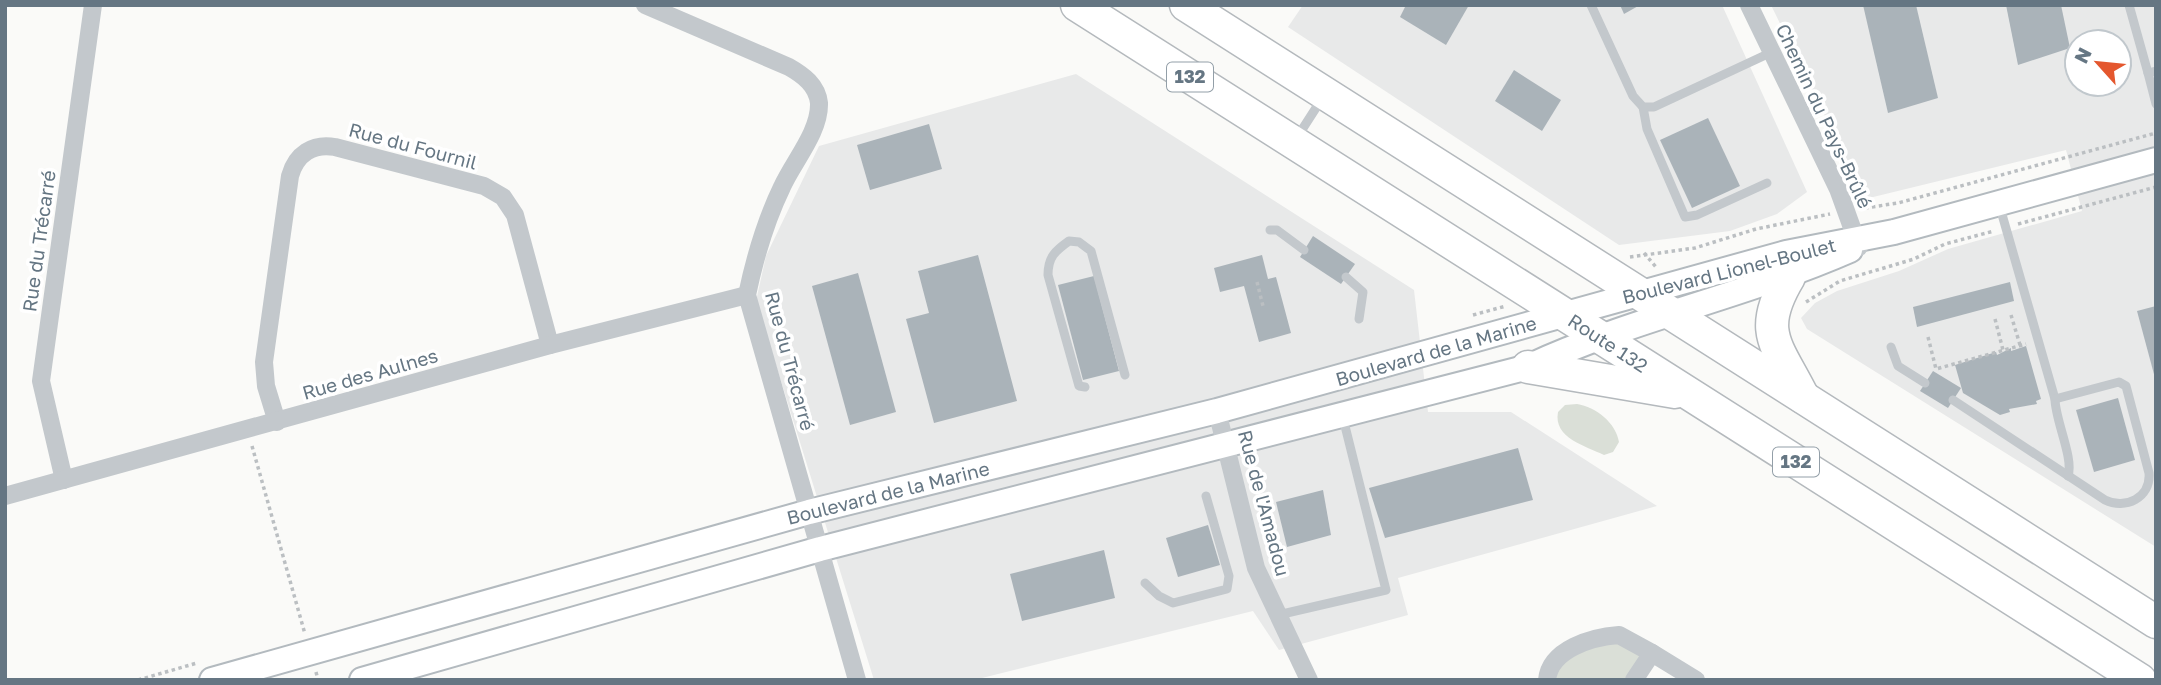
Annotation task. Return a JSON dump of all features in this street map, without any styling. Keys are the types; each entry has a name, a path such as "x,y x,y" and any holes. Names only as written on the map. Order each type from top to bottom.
{"highway":[{"name":"Route 132","path":"1077,5 2140,680"},
{"path":"1186,5 2156,622"},
{"path":"1789,277 1775,301 1770,325 1803,397"},
{"path":"1528,367 1689,395"}],"street":[{"name":"Rue du Trécarré","path":"64,480 41,381 93,5"},
{"name":"Rue du Trécarré","path":"645,5 789,67 809,81 818,98 817,117 782,186 757,245 747,295 857,680"},
{"name":"Chemin du Pays-Brûlé","path":"1749,5 1838,189 1858,243"},
{"name":"Rue du Fournil","path":"276,422 264,371 290,176 299,157 315,147 335,147 484,186 503,197 515,215 550,345"},
{"name":"Boulevard Lionel-Boulet","path":"1566,315 1786,253 1858,243 2156,160"},
{"name":"Boulevard Lionel-Boulet","path":"1602,338 1789,277 1858,243"},
{"name":"Rue des Aulnes","path":"5,496 550,345 747,295"},
{"name":"Boulevard de la Marine","path":"212,680 809,512 1217,411 1566,315"},
{"name":"Boulevard de la Marine","path":"362,680 820,550 1528,367 1566,349 1602,338"},
{"name":"Rue de l'Amadou","path":"1217,411 1256,568 1309,680"},
{"path":"1547,680 1548,670 1556,656 1610,636 1627,637 1696,680"},
{"path":"1634,680 1653,653"}],"lane":[{"path":"1591,5 1633,96 1643,107 1647,129 1685,217 1697,215 1767,183"},
{"path":"2129,5 2152,72 2156,104"},
{"path":"1643,107 1654,107 1772,52"},
{"path":"1294,143 1325,93"},
{"path":"1999,202 2055,399 2055,412 2069,466 2068,475"},
{"path":"1269,230 1277,230 1304,250"},
{"path":"1085,387 1079,386 1048,275 1048,264 1054,252 1069,241 1079,242 1091,251 1125,374"},
{"path":"1346,277 1363,292 1359,319"},
{"path":"1891,347 1898,366 1926,383"},
{"path":"1953,400 2105,500 2119,504 2140,497 2149,480 2126,386 2119,382 2055,399"},
{"path":"1278,615 1386,590 1343,415"},
{"path":"1145,583 1159,596 1173,603 1227,589 1229,576 1206,496"}],"path":[{"path":"1875,205 1898,203 2156,133"},
{"path":"2022,222 2156,187"},
{"name":"Boulevard Lionel-Boulet","path":"1644,253 1695,248 1802,218"},
{"name":"Boulevard Lionel-Boulet","path":"1799,309 1812,297 1840,281 1914,259 1945,244 1992,232"},
{"path":"1624,260 1644,253 1653,264"},
{"path":"1256,282 1262,306"},
{"path":"2011,315 2020,345"},
{"path":"1996,319 2003,350"},
{"path":"1928,337 1936,369 2027,343 2031,354"},
{"path":"248,430 310,652"}],"shaded area":[{"path":"1303,5 1722,5 1807,192 1777,214 1730,231 1619,245 1288,27"},
{"path":"1771,5 2156,5 2156,547 1807,329 1801,318 1815,303 1837,291 1899,271 1948,249 2082,211 2066,150 1865,199"},
{"path":"1076,74 1414,290 1428,412 1511,412 1657,506 1398,578 1408,615 1279,650 1253,611 974,680 874,680 756,301 766,256 819,146"},
{"path":"1577,404 1598,412 1614,428 1619,442 1613,452 1604,455 1566,435 1558,421 1558,412 1565,405"},
{"path":"1610,636 1652,653 1634,680 1547,680 1548,670"}],"building":[{"path":"1406,5 1469,5 1446,45 1400,17"},
{"path":"1620,5 1640,5 1624,14"},
{"path":"1863,5 1916,5 1938,98 1888,113"},
{"path":"2006,5 2061,5 2066,28 2063,28 2063,50 2018,65"},
{"path":"1514,70 1561,100 1542,131 1495,101"},
{"path":"1708,118 1740,186 1692,208 1660,140"},
{"path":"929,124 942,169 870,190 857,145"},
{"path":"1313,236 1355,264 1341,284 1300,257"},
{"path":"978,255 1017,401 934,423 906,319 929,313 918,271"},
{"path":"1262,255 1268,279 1276,277 1291,333 1259,342 1244,286 1220,292 1214,268"},
{"path":"858,273 896,412 850,425 812,286"},
{"path":"1094,276 1119,371 1083,380 1058,285"},
{"path":"2010,282 2014,301 1917,327 1913,307"},
{"path":"2156,306 2156,378 2155,378 2137,311"},
{"path":"2026,346 2041,399 2036,401 2037,404 2009,409 2010,412 2000,415 1963,393 1955,365"},
{"path":"1933,371 1961,388 1948,408 1920,391"},
{"path":"2118,398 2135,460 2094,472 2076,410"},
{"path":"1518,448 1533,500 1385,538 1369,488"},
{"path":"1323,490 1331,535 1287,547 1276,502"},
{"path":"1208,525 1220,565 1178,577 1166,538"},
{"path":"1104,550 1115,598 1022,621 1010,574"}]}
